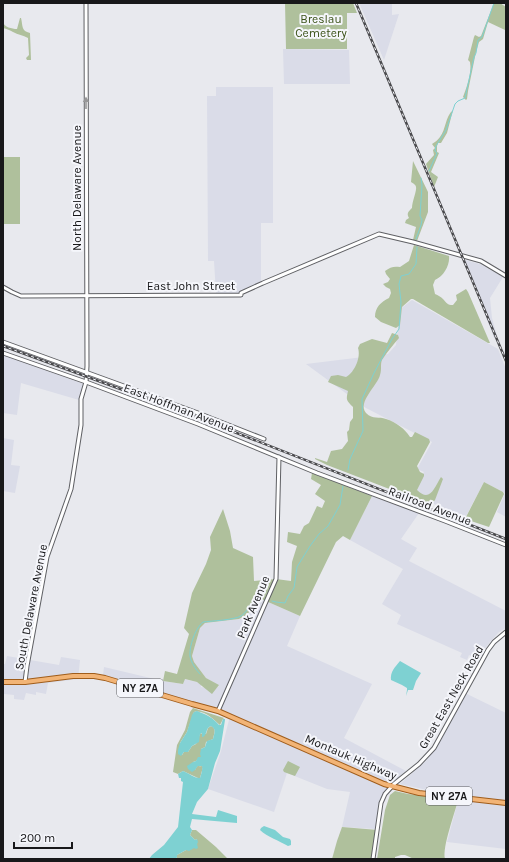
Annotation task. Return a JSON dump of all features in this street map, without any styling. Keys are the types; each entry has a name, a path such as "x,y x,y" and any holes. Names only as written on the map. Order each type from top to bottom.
{"main road":[{"name":"NY 27A","path":"3,682 25,682 73,676 101,677 218,711"},
{"name":"Montauk Highway","path":"218,711 384,784 419,793 506,803"}],"street":[{"name":"North Delaware Avenue","path":"86,3 87,373"},
{"name":"East John Street","path":"3,287 21,296 241,295 241,293 263,283 379,234 481,261 506,276"},
{"name":"East Hoffman Avenue","path":"3,342 190,410 264,439"},
{"name":"East Hoffman Avenue","path":"3,353 198,424 347,484"},
{"name":"South Delaware Avenue","path":"25,682 47,557 71,490 81,425 81,399 87,373"},
{"name":"Park Avenue","path":"218,711 276,579 279,457"},
{"name":"Railroad Avenue","path":"347,484 506,545"},
{"name":"Great East Neck Road","path":"373,859 381,803 385,794 392,786 419,764 434,748 488,650 494,642 506,632"}],"shaded area":[{"path":"359,3 392,3 392,15 399,14 384,60"},
{"path":"283,49 349,50 350,84 284,84"},
{"path":"216,87 273,87 273,223 261,223 261,282 240,293 216,293 214,261 208,261 207,96 216,96"},
{"path":"465,260 480,264 503,277 490,298 492,318 497,336 494,338"},
{"path":"412,300 498,349 506,369 506,517 497,512 505,493 484,482 465,518 412,494 424,472 417,469 432,442 366,408 306,364 388,354 396,345 400,309"},
{"path":"3,355 84,384 79,400 21,383 17,415 3,413"},
{"path":"3,438 14,440 11,465 20,466 15,493 3,491"},
{"path":"372,496 419,513 401,539 417,548 409,561 506,611 506,628 499,632 490,642 478,660 469,655 467,660 460,657 462,653 397,624 401,615 382,604 403,569 350,540"},
{"path":"259,598 300,616 287,646 372,684 344,738 406,771 386,789 381,798 375,829 342,827 350,792 327,789 287,773 274,812 208,789 221,751 229,720 218,711 209,707 103,675 104,667 163,681 183,684 184,679 201,683 201,687 212,689 216,688 219,686 206,678 194,662 192,656 200,628 205,623 240,619 247,615"},
{"path":"7,656 59,665 61,657 80,660 78,679 48,683 46,694 36,692 36,695 26,693 24,700 14,699 14,695 4,694 3,700 3,664 5,664"},
{"path":"465,693 506,713 506,849 447,842 459,797 400,784 426,761 440,742"}],"green space":[{"name":"Breslau Cemetery","path":"285,3 353,3 357,13 347,13 347,49 286,49"},
{"path":"494,3 500,3 506,7 506,29 505,30 488,22 483,39 479,42 476,52 466,100 463,97 470,75 470,62 468,60 474,37 475,35 479,37 481,36"},
{"path":"20,18 25,31 30,33 31,60 27,60 26,58 29,55 28,38 3,28 3,22 11,28 17,29"},
{"path":"453,110 447,133 441,143 438,143 437,146 437,152 439,153 431,172 438,177 434,187 426,164 434,155 433,150 435,148 432,144 440,137 448,116"},
{"path":"3,157 20,157 20,224 3,224"},
{"path":"413,161 428,192 428,212 417,241 413,240 416,227 405,223 409,218 408,213 412,208 416,189 416,186 411,182"},
{"path":"414,245 449,256 446,270 435,280 433,285 435,294 448,304 453,305 457,300 456,295 466,289 490,343 413,299 402,307 400,325 396,328 381,322 375,317 377,308 381,303 389,298 391,293 390,289 383,284 388,282 390,279 385,271 392,267 400,267 409,261"},
{"path":"392,333 398,335 399,338 382,360 380,375 366,399 364,409 366,413 371,416 390,420 397,424 410,437 412,437 415,432 429,439 430,442 417,466 424,476 417,490 421,494 428,494 434,489 441,477 443,479 435,500 431,505 315,459 327,462 331,451 342,449 348,441 347,432 353,418 353,407 347,400 348,391 328,382 331,376 338,375 346,377 349,375 355,368 358,360 358,348 360,344 372,339 387,343"},
{"path":"312,473 372,496 350,540 343,536 336,542 300,616 259,598 247,615 239,619 205,623 200,628 192,656 194,662 206,678 219,685 212,694 197,682 185,679 183,684 163,681 165,671 177,674 189,634 184,628 192,593 206,564 211,550 210,537 223,509 230,531 233,548 253,557 254,581 276,579 291,581 292,562 297,546 287,542 288,532 300,534 304,526 309,523 317,506 322,508 325,501 315,494 321,485 311,479"},
{"path":"484,482 503,492 504,494 489,527 465,519"},
{"path":"193,708 224,718 220,725 205,713 198,711 194,712 187,732 180,743 182,755 184,752 188,752 192,746 196,744 201,733 206,734 208,728 211,726 214,728 215,731 213,739 206,742 205,747 201,749 201,757 193,762 195,770 198,766 203,767 200,778 183,771 178,774 173,772 177,745 185,730 190,712"},
{"path":"288,761 300,767 295,776 284,772 283,770"},
{"path":"395,791 458,800 445,847 445,859 414,859 401,855 395,857 395,859 377,859 385,810 390,795"},
{"path":"342,827 378,830 373,859 332,859"},
{"path":"192,830 196,830 228,859 176,859 177,855 197,844 197,839 195,840 190,835"}],"water":[{"path":"400,661 421,673 413,690 408,690 406,696 407,688 391,680 392,672"},
{"path":"197,711 209,716 219,725 221,725 223,719 225,720 220,751 208,789 197,802 192,814 216,817 218,810 237,816 237,823 192,819 190,827 192,830 190,835 195,840 197,839 198,848 194,848 189,851 186,850 177,855 176,859 149,859 164,845 178,827 183,782 181,781 181,778 179,778 178,774 183,771 200,778 202,766 198,766 192,772 187,766 196,761 198,757 201,757 201,749 205,747 207,741 213,739 215,730 211,726 208,728 203,737 202,733 200,734 199,742 192,746 188,752 184,752 181,756 178,754 180,743 187,732 192,715"},
{"path":"264,826 275,830 283,837 290,839 291,845 288,846 260,830"}],"waterway":[{"path":"429,171 437,153 435,151 436,146 446,130 455,104 465,98 478,40 482,37 494,3"},
{"path":"416,239 422,220 420,216 421,178"},
{"path":"348,470 350,459 363,431 362,399 374,373 399,329 401,302 399,284 401,276 409,274 416,264 417,247"},
{"path":"272,601 285,603 294,588 297,567 319,534 328,526 340,505 343,486"},
{"path":"200,674 194,666 190,656 192,640 200,625 203,622 241,616 255,600 261,597"}],"railway":[{"path":"356,3 506,361"},
{"path":"3,346 186,413 506,539"}]}
